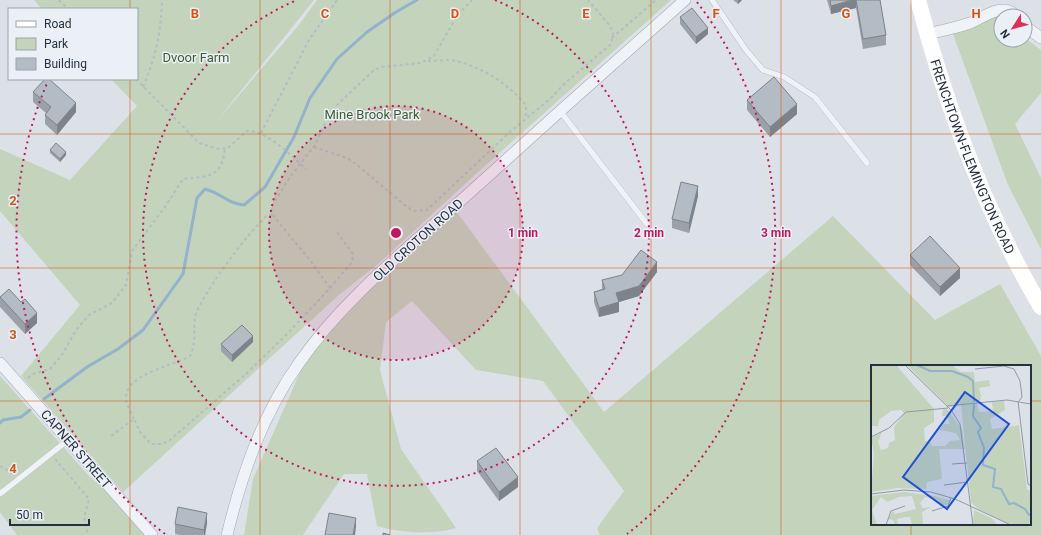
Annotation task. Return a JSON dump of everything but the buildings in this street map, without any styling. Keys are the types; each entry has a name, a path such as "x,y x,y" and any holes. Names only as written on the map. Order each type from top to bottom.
{"main road":[{"name":"FRENCHTOWN-FLEMINGTON ROAD","path":"918,0 941,80 976,172 998,224 1041,307"}],"street":[{"name":"OLD CROTON ROAD","path":"227,535 241,480 252,449 281,391 298,364 318,338 340,313 374,280 684,0"},
{"path":"927,34 972,23 993,12"},
{"name":"CAPNER STREET","path":"0,363 152,535"}],"lane":[{"path":"712,0 746,50 763,70 784,77 815,97 867,163"},
{"path":"560,111 647,224"},
{"path":"1,493 68,440"}],"path":[{"path":"59,0 67,8"},
{"path":"143,87 157,53 161,24 162,0"},
{"path":"261,133 309,40 338,0"},
{"path":"427,61 434,56 457,16 472,0"},
{"path":"314,147 347,158 380,183 398,201 414,211 421,211 430,207 526,118 550,99 563,85 611,44 613,33 610,26 588,0"},
{"path":"612,38 656,0"},
{"path":"275,218 271,211 272,206 290,177 314,147 328,117 352,90 374,70 382,67 410,65 427,61 455,61 482,70 506,84 526,105 526,118"},
{"path":"137,80 199,143 218,150 225,148 247,130 261,133 268,137 306,169"},
{"path":"18,384 33,374 50,369 62,355 76,330 90,315 112,303 126,285 132,251 165,207 177,185 183,178 215,173 221,168 225,148"},
{"path":"330,288 309,259 275,218 271,214 267,214 260,224 249,234 201,303 194,321 194,339 190,356 140,378 129,388 126,399 140,432 151,444 162,444 170,440 252,368 289,332 330,288 352,262 353,254 337,232"},
{"path":"111,436 134,419"},
{"path":"50,454 89,499 84,517 88,535"},
{"path":"0,466 21,477"}],"green space":[{"name":"Mine Brook Park","path":"34,0 314,0 216,122 298,26 317,0 671,0 478,172 378,264 340,294 123,492 21,376 80,305 0,211 0,149 70,180 137,106 112,80 138,80 138,8 41,8"},
{"path":"991,12 993,14 993,48 1033,48 1033,44 1041,50 1041,93 1015,124 1041,178 1041,249 1008,185 953,34"},
{"path":"456,211 604,412 833,216 935,320 1000,284 1041,356 1041,535 600,535 597,528 624,491 543,381 476,370 412,301 386,322 380,370 401,449 456,528 438,532 407,532 377,526 367,474 344,474 303,535 244,535 253,479 312,345 384,275"},
{"path":"0,376 89,476 159,535 17,535 0,512"}],"waterway":[{"path":"44,399 87,367 118,349 143,330 183,274 197,198 205,189 216,193 233,203 244,205 265,187 294,137 310,98 337,59 367,32 396,12 417,0"},
{"path":"0,423 3,420 21,417 30,410"}],"park label":[{"name":"Dvoor Farm","path":"196,57"}]}
